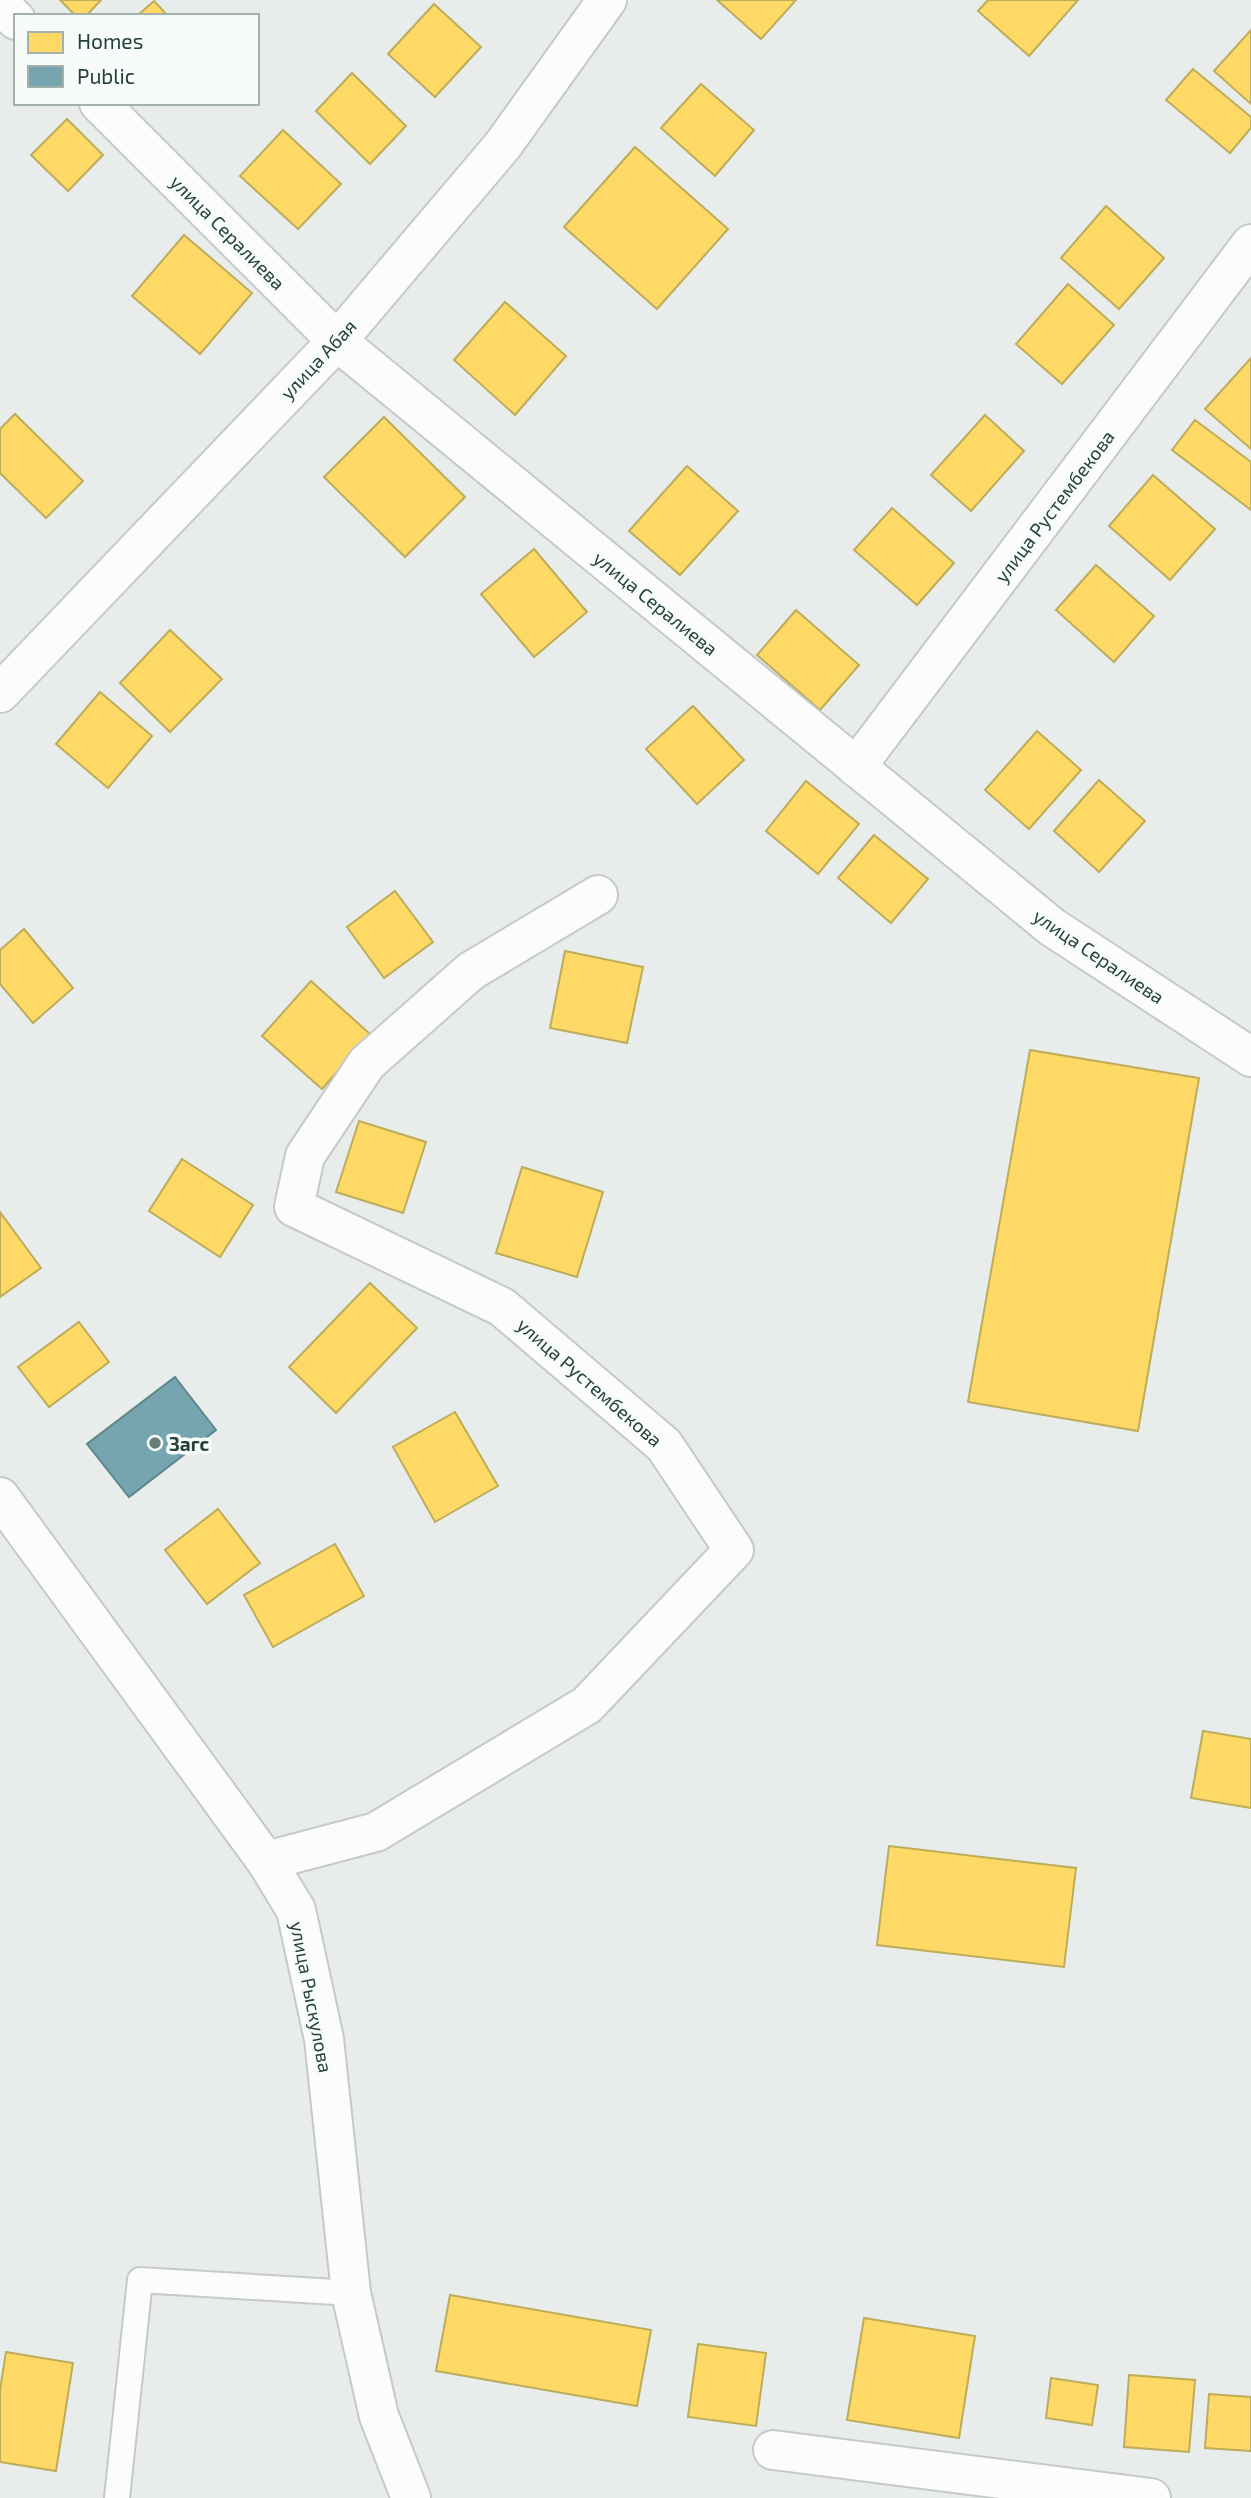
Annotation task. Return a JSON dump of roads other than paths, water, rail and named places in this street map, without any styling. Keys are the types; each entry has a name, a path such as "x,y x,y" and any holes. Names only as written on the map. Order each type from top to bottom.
{"street":[{"name":"улица Абая","path":"0,693 337,341 503,145 607,0"},
{"path":"0,4 14,18"},
{"name":"улица Сералиева","path":"101,105 337,341 1052,927 1251,1057"},
{"name":"улица Рустембекова","path":"856,767 1251,244"},
{"name":"улица Рустембекова","path":"266,1861 376,1832 587,1705 734,1550 664,1445 502,1307 294,1207 305,1156 367,1063 471,971 598,895"},
{"name":"улица Рыскулова","path":"0,1497 266,1861 296,1910 324,2039 351,2293 379,2416 411,2498"},
{"path":"773,2449 1151,2498"}],"lane":[{"path":"117,2498 141,2280 351,2293"}],"place":[{"name":"Загс","path":"155,1443"}]}
